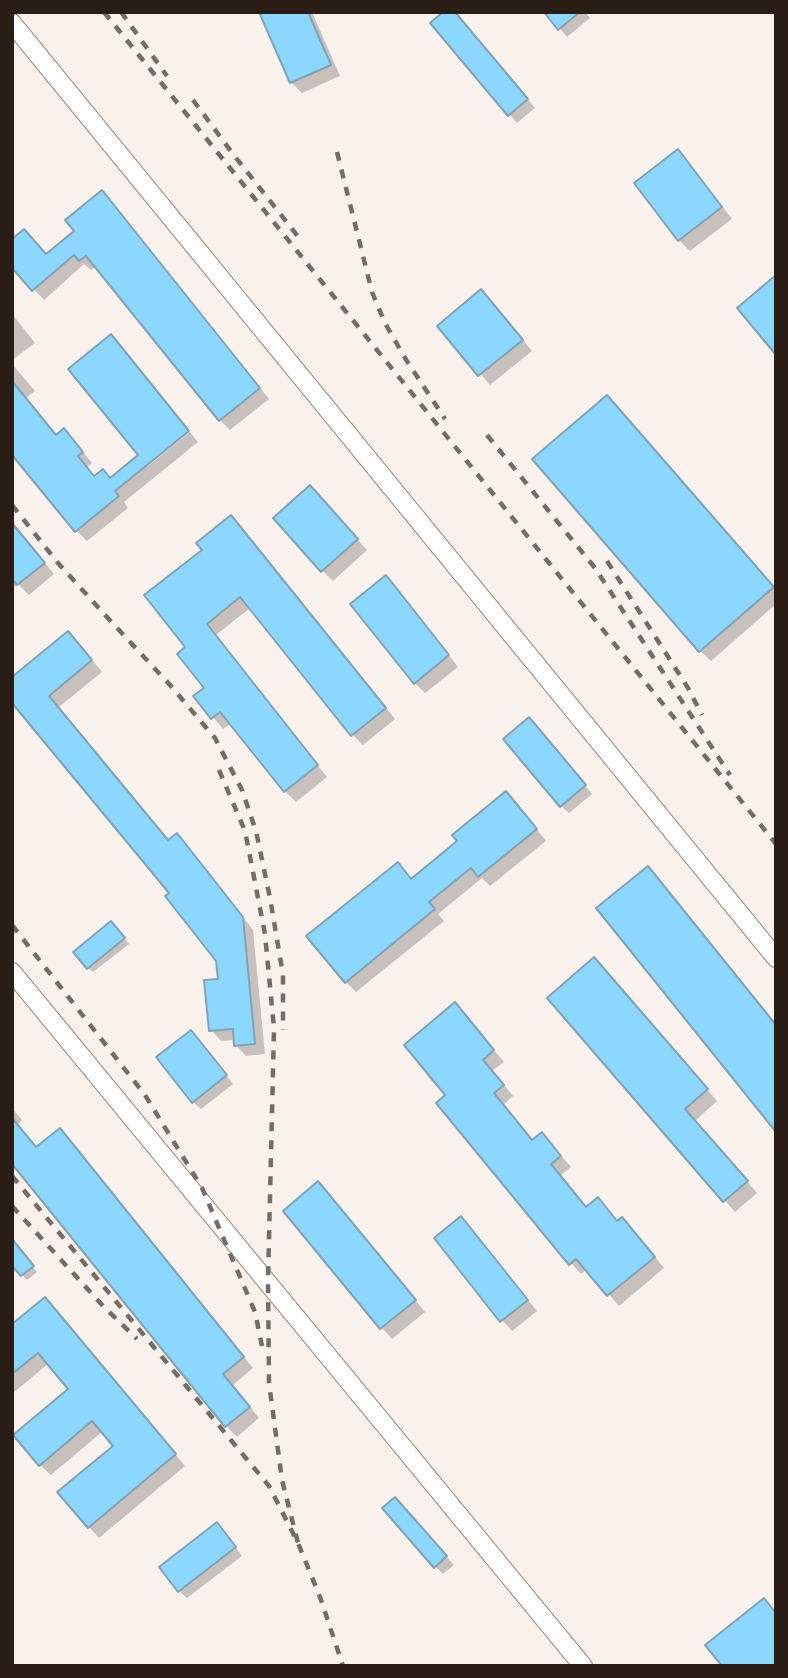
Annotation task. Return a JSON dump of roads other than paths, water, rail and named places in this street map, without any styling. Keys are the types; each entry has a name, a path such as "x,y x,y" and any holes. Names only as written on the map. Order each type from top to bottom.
{"lane":[{"path":"12,23 776,958"},
{"path":"12,972 583,1666"}],"railway":[{"path":"104,12 776,844"},
{"path":"121,12 167,76"},
{"path":"193,100 300,239"},
{"path":"337,152 372,292 385,323 405,358 445,419"},
{"path":"487,435 595,568 730,775"},
{"path":"12,505 58,563 215,738 242,790 256,831 270,898 283,975 283,1030"},
{"path":"607,561 688,688 702,715"},
{"path":"219,770 245,831 265,934 274,1028 268,1281 269,1383 282,1480 298,1543"},
{"path":"12,925 145,1095 202,1188 255,1312 262,1346"},
{"path":"12,1176 269,1486 298,1543 320,1597 343,1666"},
{"path":"12,1206 103,1306 137,1339"}]}
